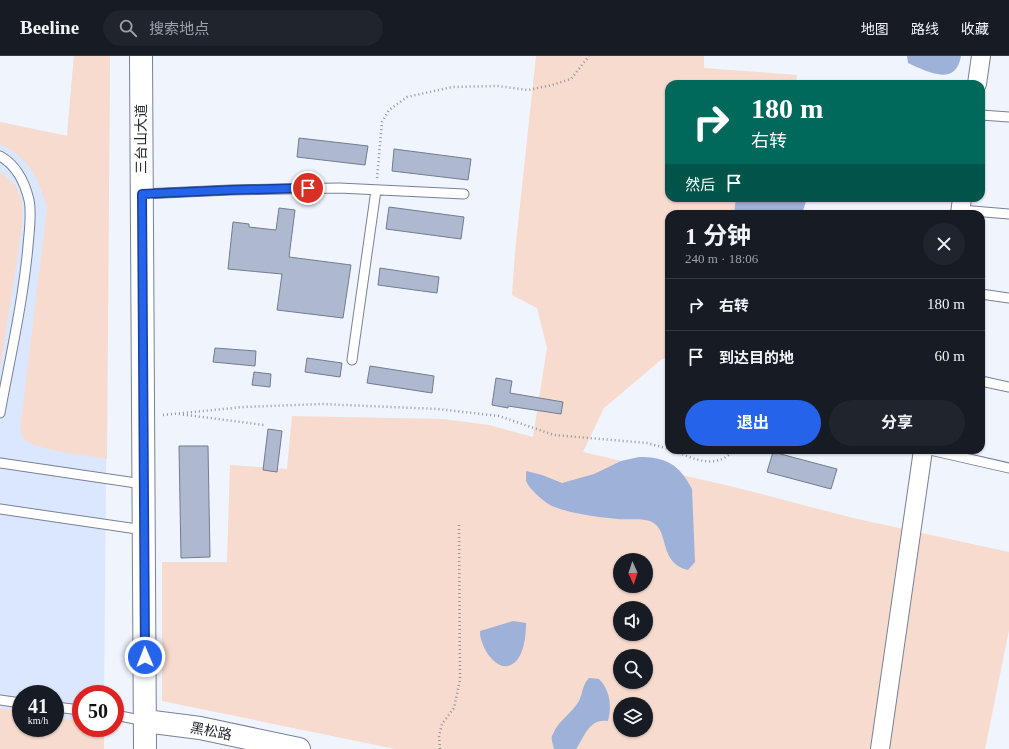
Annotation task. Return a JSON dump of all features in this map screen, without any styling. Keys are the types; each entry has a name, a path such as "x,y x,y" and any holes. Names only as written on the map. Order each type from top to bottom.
{"main road":[{"name":"三台山大道","path":"141,56 145,749"},
{"name":"黑松路","path":"145,721 200,728 299,749"}],"street":[{"path":"977,80 980,56"},
{"path":"880,749 922,454"}],"lane":[{"path":"985,115 1009,117"},
{"path":"0,156 9,161 23,181 29,202 30,226 26,264 0,413"},
{"path":"142,194 230,190 339,188 464,194"},
{"path":"352,360 376,190"},
{"path":"961,207 982,210"},
{"path":"985,210 1009,214"},
{"path":"985,295 1009,298"},
{"path":"985,382 1009,387"},
{"path":"948,454 1009,468"},
{"path":"0,463 143,484"},
{"path":"0,509 144,530"},
{"path":"0,700 12,702"},
{"path":"124,717 145,721"}],"path":[{"path":"376,190 382,122 389,110 407,97 452,87 498,86 528,90 552,85 571,79 589,56"},
{"path":"143,416 266,406 315,405 438,409 500,416 554,435 647,443 665,448"},
{"path":"171,414 264,425"},
{"path":"682,454 699,460 711,462 720,461 730,454"},
{"path":"440,749 439,736 442,724 454,708 460,680 459,524"}],"shaded area":[{"path":"74,56 110,56 104,685 72,685 72,737 104,737 104,749 0,749 0,122 67,136"},
{"path":"74,56 110,56 107,459 63,452 30,443 24,439 20,430 47,208 40,187 31,170 18,155 0,144 0,122 67,136"},
{"path":"536,56 704,56 704,68 797,75 796,80 665,80 665,202 781,202 780,210 665,210 665,359 662,359 604,408 583,452 738,488 853,518 1009,552 1009,630 985,749 395,749 162,701 162,562 227,562 230,465 287,469 292,416 443,419 489,425 533,437 547,348 537,308 512,295 515,252"},
{"path":"0,171 16,186 22,202 22,227 0,369"},
{"path":"0,709 12,709 12,737 64,737 64,718 72,720 72,737 104,737 104,749 0,749"}],"water":[{"path":"907,56 961,56 958,66 953,71 947,74 940,74 932,73 908,63"},
{"path":"736,202 806,202 803,210 734,210"},
{"path":"639,457 657,458 671,464 682,473 692,489 695,562 688,570 672,561 668,554 661,532 652,522 645,520 593,516 559,509 541,499 526,481 526,471 542,475 562,483 594,474 621,461"},
{"path":"513,621 526,623 525,641 518,659 513,664 502,666 492,659 484,648 480,631"},
{"path":"589,678 599,679 606,688 610,704 608,721 596,722 592,725 576,749 554,749 552,736 555,729 579,701 584,686"}],"building":[{"path":"299,138 368,146 365,165 297,157"},
{"path":"394,149 471,159 468,180 392,171"},
{"path":"389,207 464,217 461,239 386,229"},
{"path":"279,208 295,210 289,257 351,265 343,318 277,310 282,274 228,269 233,222 249,224 249,227 276,230"},
{"path":"380,268 439,277 437,293 378,285"},
{"path":"215,348 256,351 255,366 213,362"},
{"path":"307,358 342,363 340,377 305,372"},
{"path":"370,366 434,376 432,393 367,383"},
{"path":"254,372 271,374 270,387 252,385"},
{"path":"496,378 512,381 510,393 563,402 561,414 492,405"},
{"path":"268,429 282,431 277,472 263,470"},
{"path":"179,446 208,446 210,557 181,558"},
{"path":"772,454 781,454 837,469 831,489 767,472"}],"route":[{"path":"145,657 142,194 308,188"}]}
